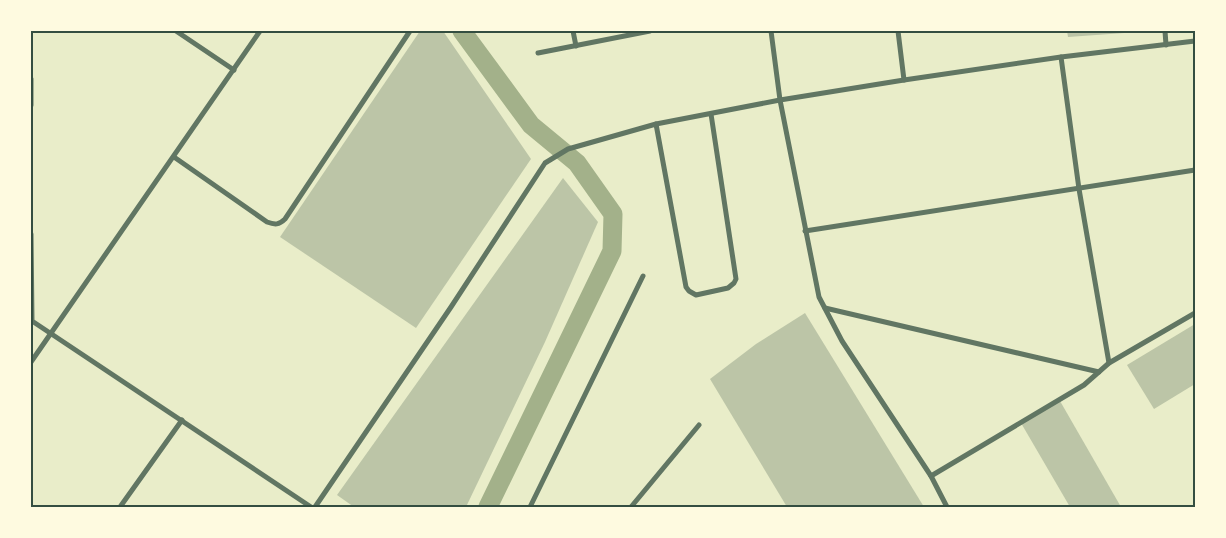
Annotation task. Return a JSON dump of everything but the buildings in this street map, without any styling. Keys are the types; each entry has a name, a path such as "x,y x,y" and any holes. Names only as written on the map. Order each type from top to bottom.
{"street":[{"path":"176,31 234,70"},
{"path":"31,362 260,31"},
{"path":"174,157 267,222 280,223 285,219 410,31"},
{"path":"573,31 576,46"},
{"path":"538,53 650,31"},
{"path":"770,31 780,100 818,297 842,341 931,476 948,507"},
{"path":"898,31 904,80"},
{"path":"1164,31 1166,45"},
{"path":"315,507 451,307 545,163 568,149 656,124 780,100 1061,57 1195,41"},
{"path":"1061,57 1079,189 1109,363"},
{"path":"31,79 31,104"},
{"path":"656,124 686,287 689,291 696,294 728,288 736,279 711,114"},
{"path":"805,231 1195,170"},
{"path":"31,234 32,321 311,507"},
{"path":"530,507 643,276"},
{"path":"825,308 1099,372"},
{"path":"931,476 1084,386 1109,363 1195,313"},
{"path":"120,507 182,420"},
{"path":"631,507 699,425"}],"waterway":[{"path":"462,31 531,125 577,163 613,214 612,251 488,507"}]}
